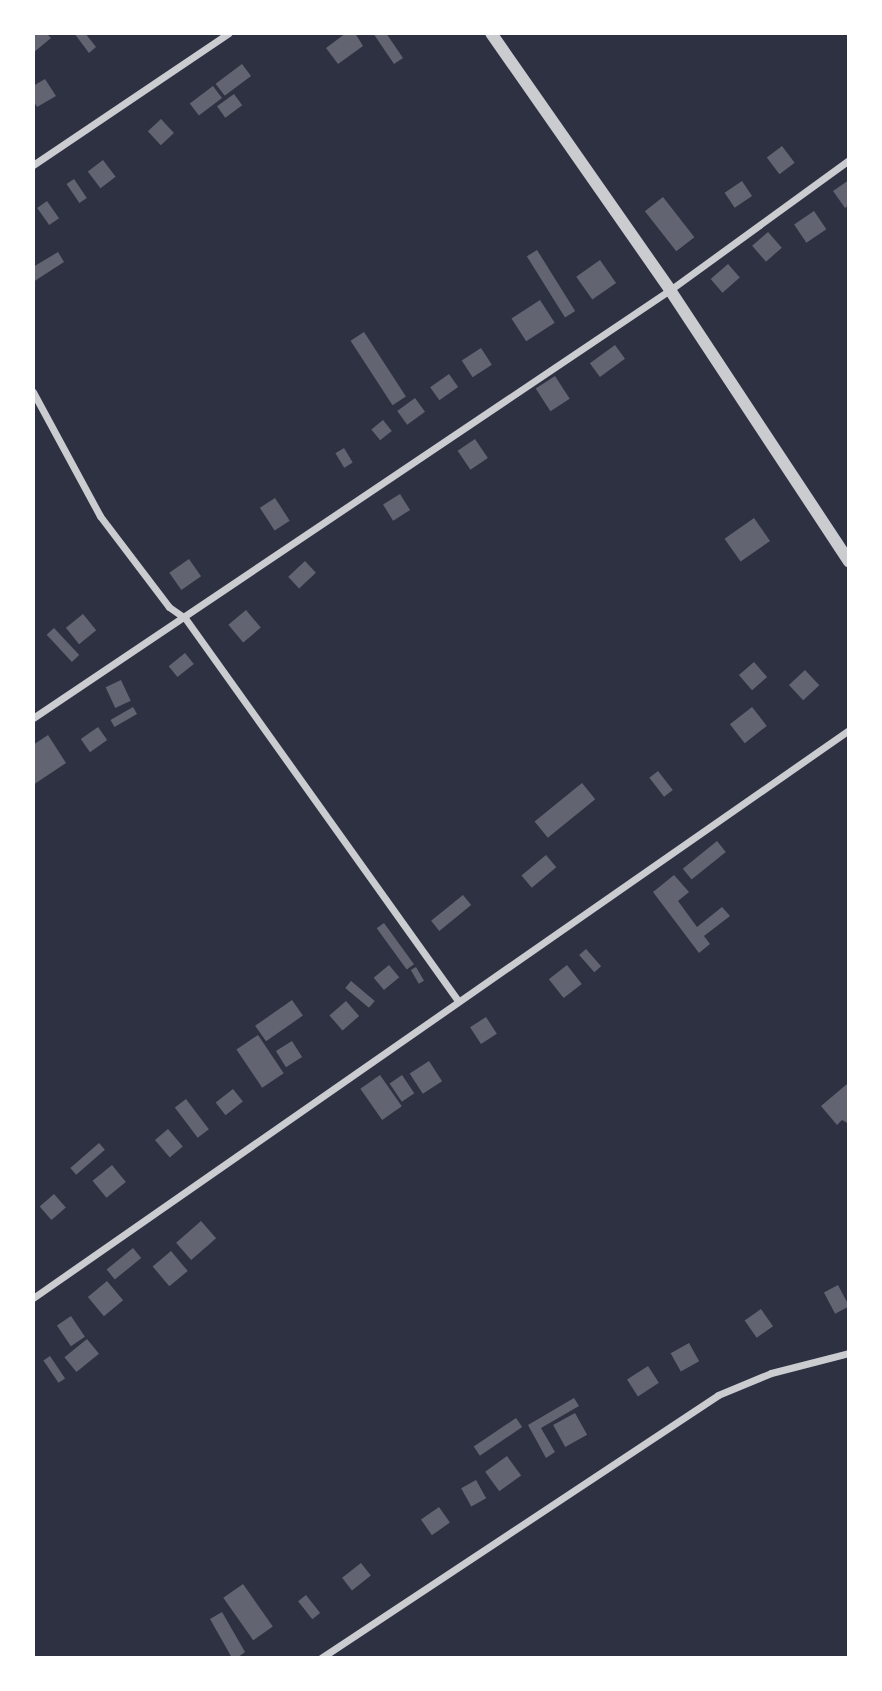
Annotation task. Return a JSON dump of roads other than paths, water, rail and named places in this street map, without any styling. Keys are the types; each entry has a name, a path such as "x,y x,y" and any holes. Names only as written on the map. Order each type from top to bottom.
{"street":[{"path":"33,165 229,33"},
{"path":"491,33 670,290 849,561"},
{"path":"33,718 670,290 849,160"},
{"path":"33,392 100,516 169,607 185,618 458,1001"},
{"path":"33,1298 849,730"},
{"path":"321,1658 718,1395 771,1373 849,1353"}]}
